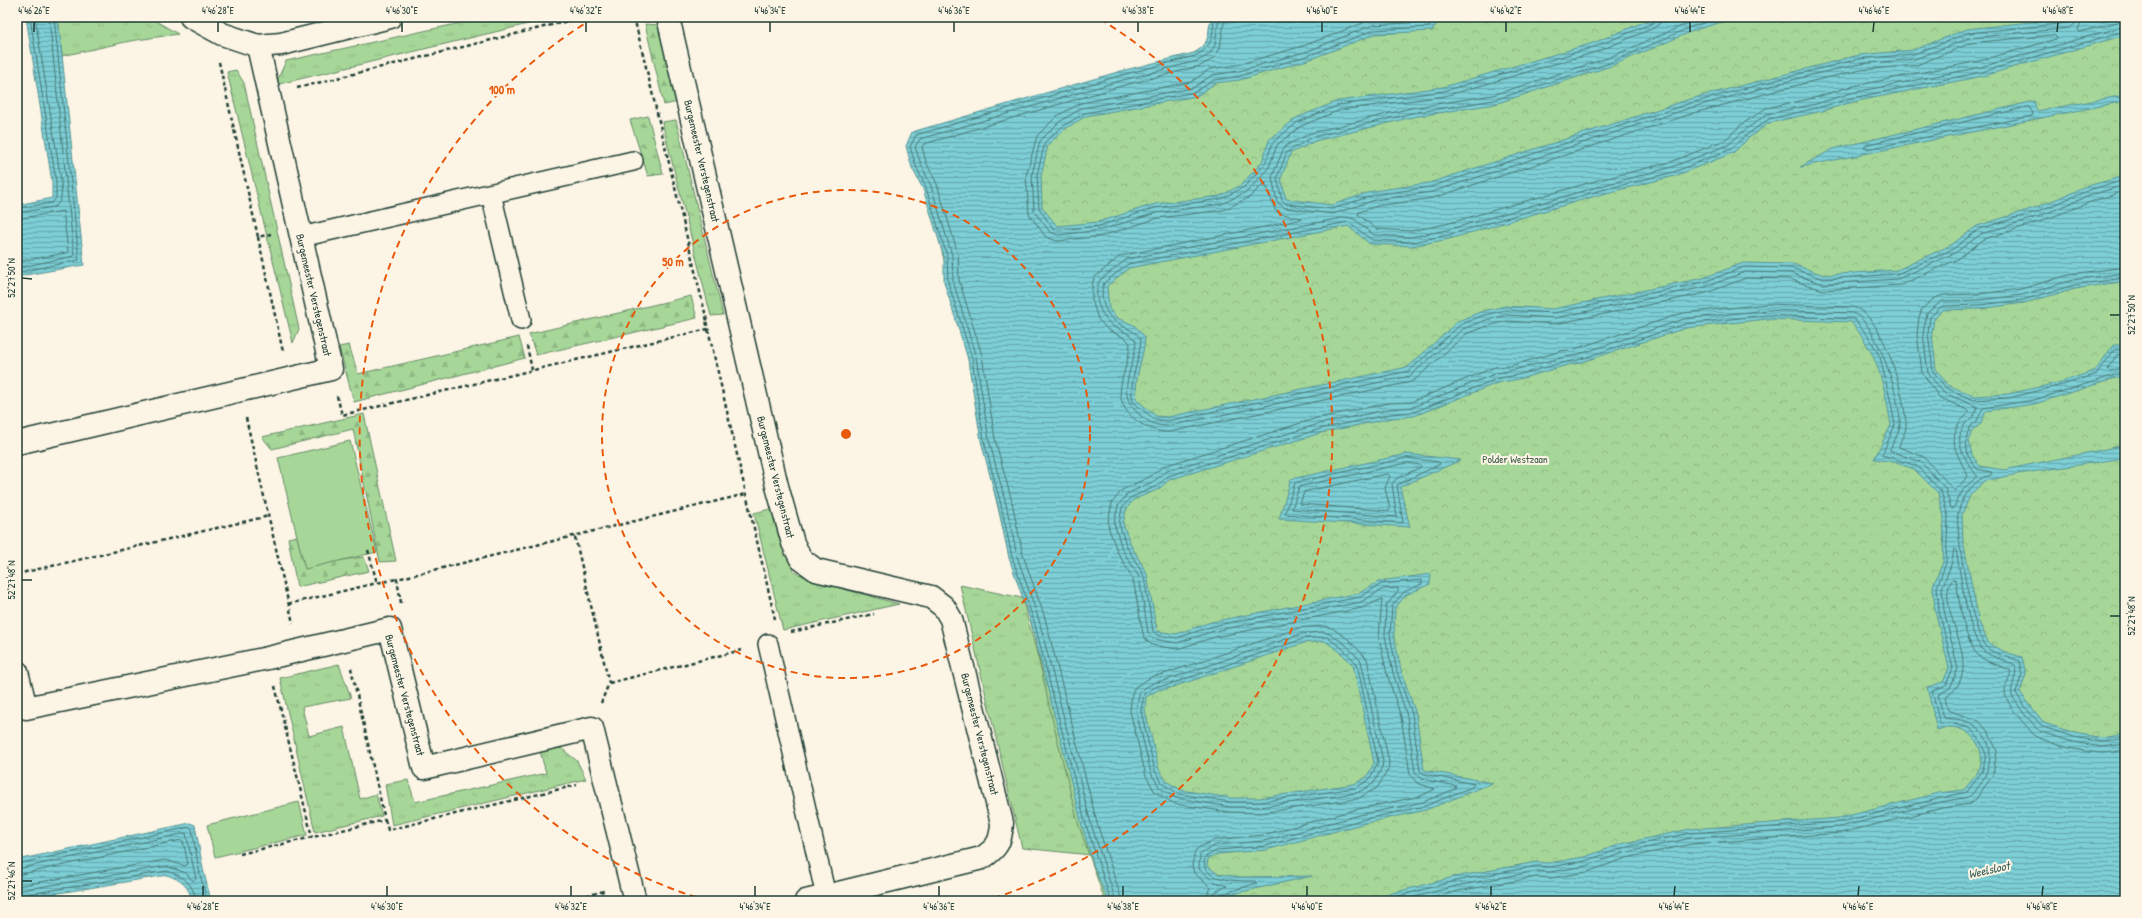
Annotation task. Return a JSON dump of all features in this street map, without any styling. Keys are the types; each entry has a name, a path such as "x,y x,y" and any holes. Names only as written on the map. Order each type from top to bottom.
{"street":[{"path":"191,17 222,34 258,46 281,44 390,17"},
{"name":"Burgemeester Verstegenstraat","path":"668,17 777,486 793,543 801,559 816,570 931,597 944,607 951,619 1002,823 1001,836 994,850 982,858 816,899"},
{"name":"Burgemeester Verstegenstraat","path":"17,443 331,369 258,46"},
{"name":"Burgemeester Verstegenstraat","path":"17,672 26,708 268,658 390,630 424,768 592,728"},
{"path":"592,728 606,778 632,893"}],"lane":[{"path":"300,232 491,194 634,160"},
{"path":"491,194 521,320"},
{"path":"774,640 816,899"}],"path":[{"path":"269,95 584,17"},
{"path":"634,17 746,494 774,640"},
{"path":"212,28 283,351 294,378"},
{"path":"258,237 300,232"},
{"path":"706,321 737,314"},
{"path":"331,369 342,415 708,329"},
{"path":"239,390 299,651"},
{"path":"288,604 575,537 777,486"},
{"path":"17,574 269,516"},
{"path":"575,537 609,683 592,728"},
{"path":"368,550 377,583"},
{"path":"390,630 401,608 397,579"},
{"path":"609,683 877,614"},
{"path":"345,640 388,830 606,778"},
{"path":"268,658 312,837"},
{"path":"240,854 385,820"},
{"path":"566,901 632,893"}],"green space":[{"path":"58,17 149,17 178,34 130,41 62,56"},
{"path":"488,17 557,17 275,85 286,61"},
{"name":"Polder Westzaan","path":"1214,17 2125,17 2125,901 1105,901 1078,823 1051,714 1031,623 1008,550 980,431 968,359 913,132 1194,53 1206,42"},
{"path":"645,24 659,25 678,102 664,105"},
{"path":"236,70 244,83 299,329 293,343 227,72"},
{"path":"648,116 663,174 648,176 630,120"},
{"path":"676,120 723,315 711,316 662,122"},
{"path":"691,296 697,318 536,355 529,334"},
{"path":"519,337 525,358 354,402 339,347 349,345 358,374"},
{"path":"364,414 396,561 380,562 353,429 272,449 262,437"},
{"path":"350,441 377,552 305,569 278,458"},
{"path":"774,508 794,572 818,582 899,604 783,630 754,513"},
{"path":"297,536 304,565 364,557 369,571 297,587 288,538"},
{"path":"960,585 1022,598 1091,855 1022,848"},
{"path":"339,664 351,698 302,707 309,736 344,727 360,799 376,794 382,816 315,832 280,678"},
{"path":"561,748 577,761 586,779 392,825 385,784 408,780 415,802 546,773 540,751"},
{"path":"299,802 307,835 215,857 207,825"}],"water":[{"path":"26,17 58,17 84,265 25,275 17,278 17,205 52,198 52,182"},
{"name":"Weelsloot","path":"1211,17 1452,17 1438,22 1432,31 1375,34 1311,59 1240,80 1215,83 1197,96 1086,116 1065,129 1048,145 1041,176 1042,207 1057,226 1098,222 1155,204 1220,196 1241,185 1262,162 1269,140 1296,118 1338,101 1443,87 1593,43 1656,17 1739,17 1695,30 1611,66 1495,104 1413,117 1315,141 1291,153 1281,178 1286,199 1332,205 1373,191 1429,183 1690,99 1859,55 1913,50 1967,29 2076,17 2125,17 2125,35 1983,76 1853,102 1818,112 1769,123 1750,137 1733,153 1675,176 1599,195 1449,239 1412,246 1370,244 1348,226 1129,268 1107,286 1109,309 1117,318 1134,325 1145,337 1136,384 1137,400 1156,416 1167,417 1408,367 1458,321 1480,312 1505,306 1553,309 1703,278 1743,263 1792,264 1824,275 1897,270 1951,245 1977,226 2034,208 2091,185 2125,176 2125,281 2075,289 2024,303 1979,309 1943,310 1934,319 1932,333 1936,369 1948,385 1974,396 2008,394 2061,382 2096,370 2113,345 2125,345 2125,375 2035,404 1986,411 1981,424 1972,430 1969,441 1972,455 1980,466 2004,470 2125,445 2125,458 2018,474 1985,481 1971,494 1962,514 1963,540 1979,622 1989,644 2005,652 2022,657 2026,674 2020,692 2044,723 2075,733 2103,738 2125,734 2125,901 1362,901 1454,877 1537,862 1549,863 1584,857 1621,844 1690,829 1839,818 1939,793 1964,790 1975,776 1980,767 1981,752 1975,740 1964,730 1957,728 1949,727 1937,730 1927,687 1943,682 1949,668 1935,611 1933,586 1943,562 1944,517 1938,493 1914,469 1894,462 1874,459 1891,425 1886,396 1874,358 1868,346 1851,322 1767,319 1686,328 1579,363 1559,367 1520,379 1500,382 1414,416 1392,418 1321,433 1169,480 1159,489 1133,500 1126,510 1123,524 1131,545 1147,574 1157,631 1176,634 1211,622 1359,593 1380,581 1431,574 1430,584 1406,595 1395,608 1394,635 1401,670 1416,714 1424,770 1493,783 1426,810 1362,824 1266,850 1218,854 1208,859 1207,866 1218,874 1241,877 1312,876 1237,893 1215,901 1108,901 1094,867 1082,826 1031,622 1009,558 998,506 981,441 968,359 944,282 944,257 923,189 912,168 906,146 912,132 1121,71 1194,53 1206,42","holes":["1325,641 1339,651 1353,665 1374,763 1366,778 1354,784 1260,798 1231,798 1181,790 1166,781 1159,769 1145,710 1146,697 1158,690 1167,689 1304,643"]},
{"path":"2125,95 2125,101 1800,167 1833,149 2034,101 2037,111"},
{"path":"1407,454 1461,460 1400,487 1410,527 1279,519 1291,479"},
{"path":"190,823 195,825 203,869 211,901 192,901 189,891 184,884 167,875 17,900 17,860"}]}
